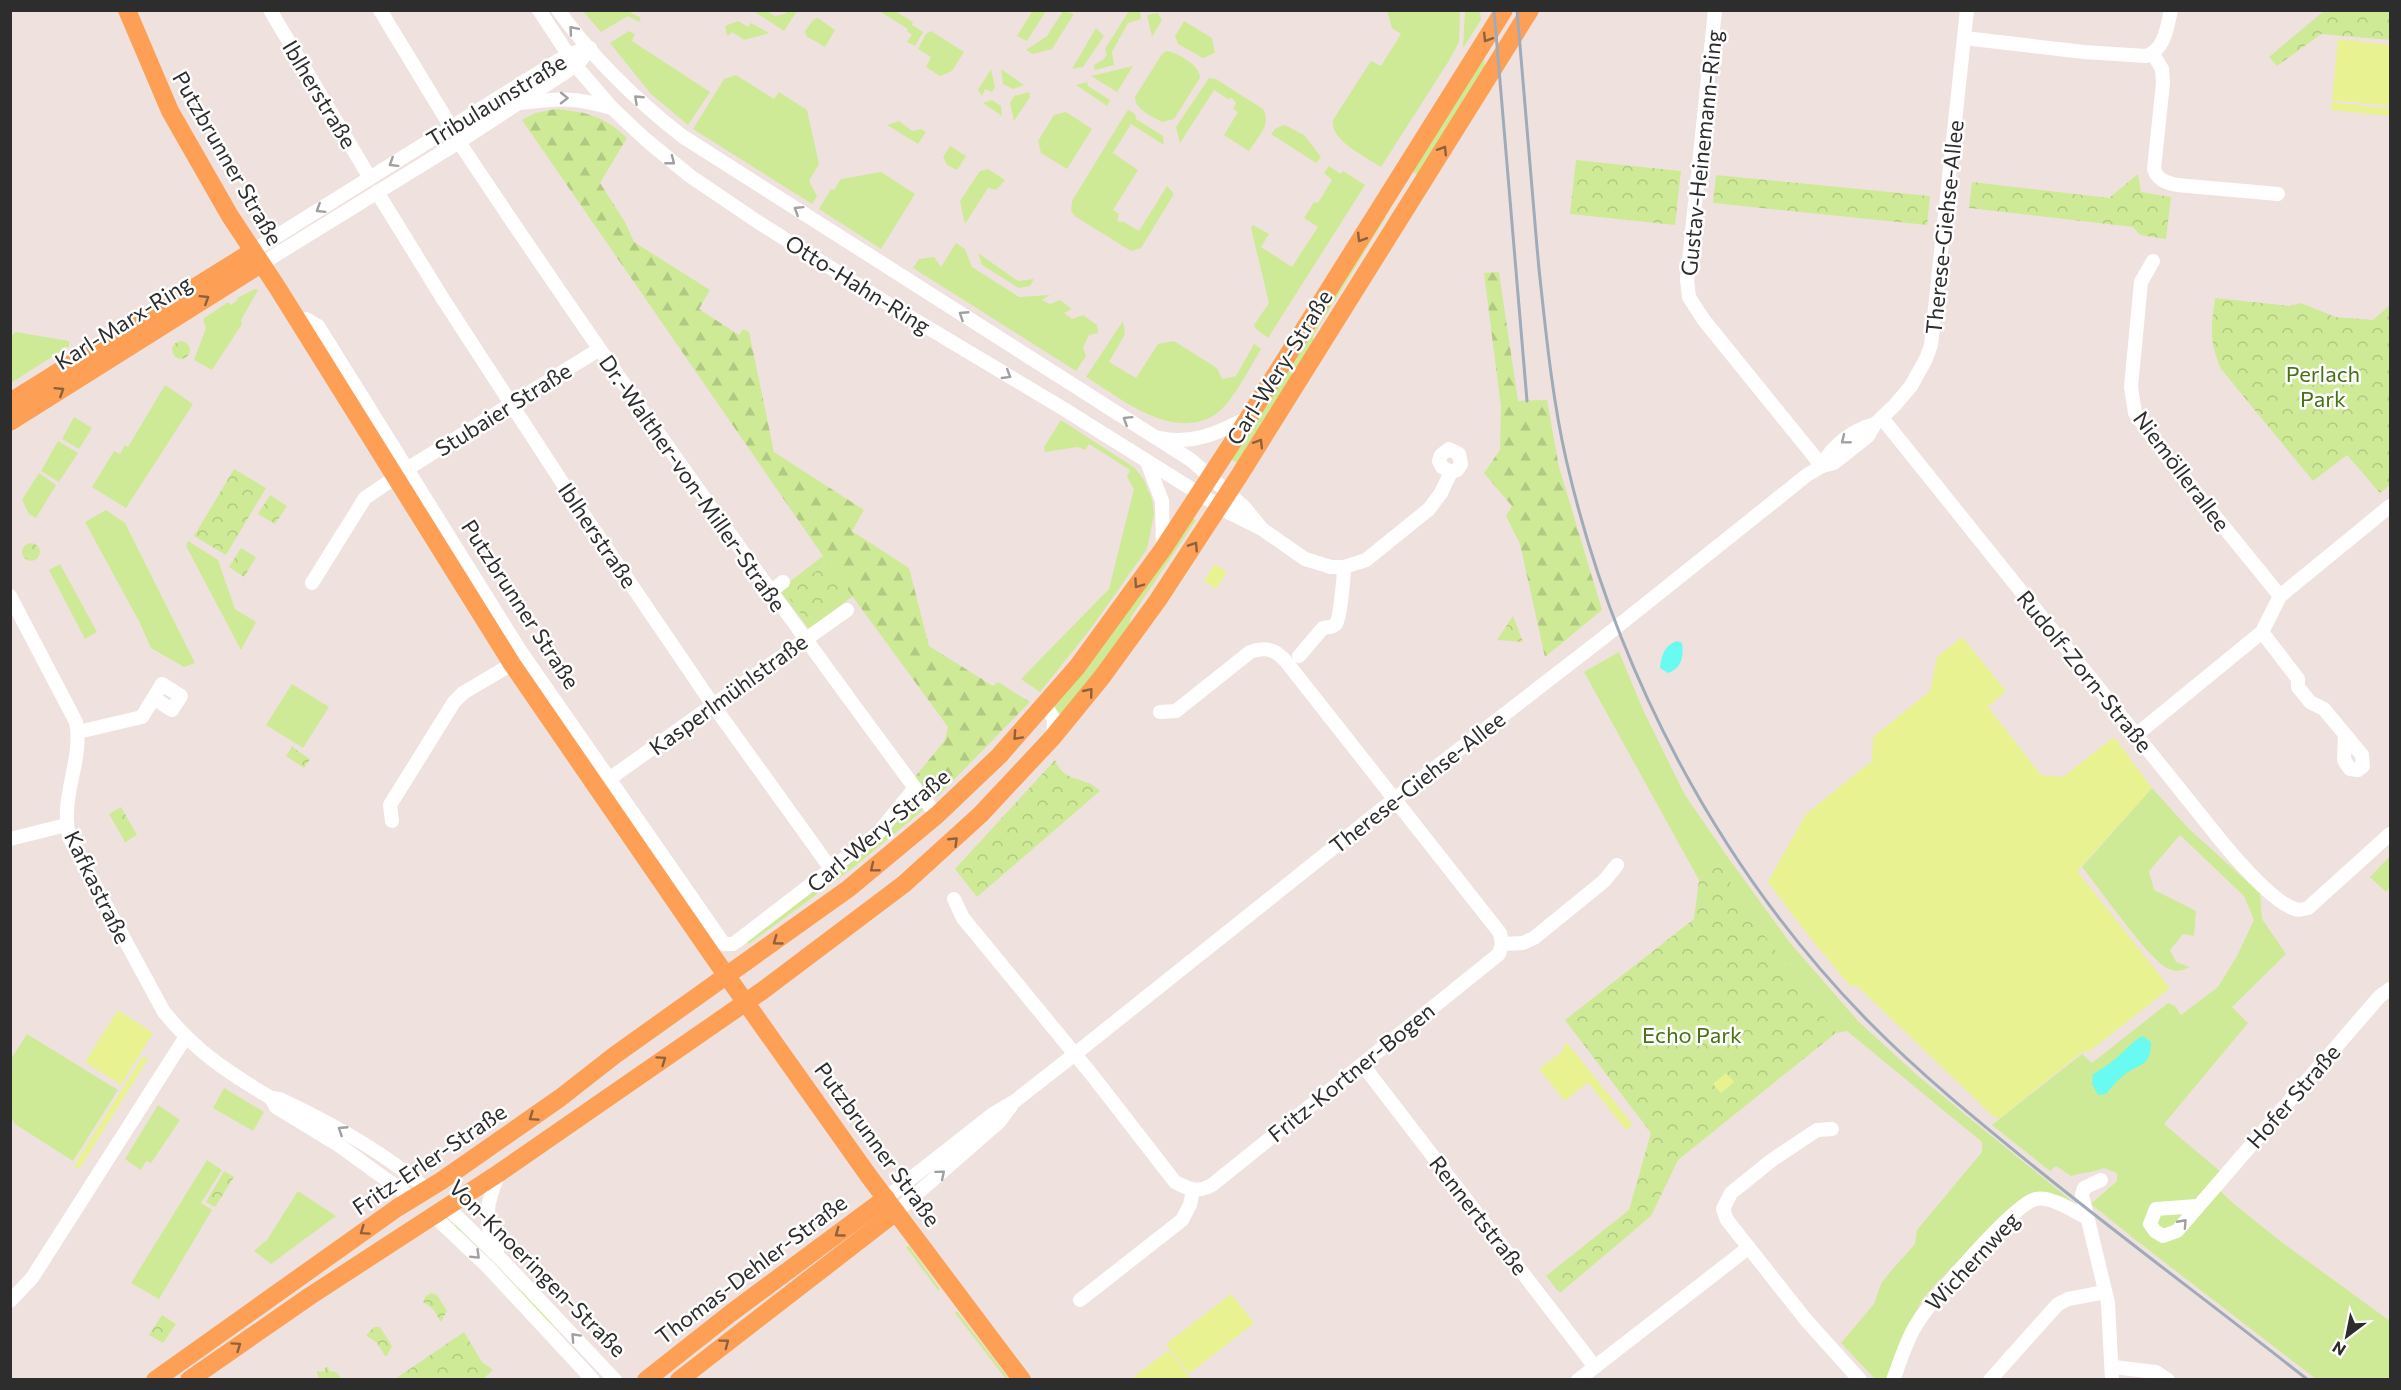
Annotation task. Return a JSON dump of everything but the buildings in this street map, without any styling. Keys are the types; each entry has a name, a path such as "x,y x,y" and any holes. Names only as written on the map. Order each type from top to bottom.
{"main road":[{"name":"Carl-Wery-Straße","path":"727,976 848,889 937,815 999,756 1045,705 1108,628 1163,549 1249,417 1504,10"},
{"name":"Carl-Wery-Straße","path":"746,1003 860,918 945,849 1053,737 1138,629 1224,500 1530,10"},
{"name":"Putzbrunner Straße","path":"130,12 170,111 230,216 299,323 401,473 512,664 702,927 727,976 746,1003 891,1205 1022,1380"},
{"name":"Karl-Marx-Ring","path":"10,402 257,257"},
{"name":"Karl-Marx-Ring","path":"10,422 257,257"},
{"path":"848,889 856,889 864,894 867,901 860,918"},
{"name":"Fritz-Erler-Straße","path":"155,1380 226,1328 560,1098 606,1062 727,976"},
{"path":"189,1380 310,1296 499,1173 746,1003"},
{"name":"Von-Knoeringen-Straße","path":"420,1194 440,1211"},
{"name":"Thomas-Dehler-Straße","path":"679,1380 692,1372 891,1205"},
{"name":"Thomas-Dehler-Straße","path":"646,1380 723,1319 891,1205"}],"street":[{"name":"Iblherstraße","path":"270,10 370,178"},
{"path":"380,10 451,127"},
{"name":"Otto-Hahn-Ring","path":"539,10 571,60 612,108 669,159 723,198 885,302 1059,406 1198,494 1224,500"},
{"name":"Otto-Hahn-Ring","path":"558,10 590,48 645,105 691,141 1191,460 1210,476 1224,500"},
{"name":"Gustav-Heinemann-Ring","path":"1715,10 1687,280 1689,297 1709,327 1822,466"},
{"name":"Therese-Giehse-Allee","path":"891,1205 999,1122 1015,1101 1395,799 1603,638 1807,475 1822,466 1834,463 1868,436 1918,375 1930,345 1967,10"},
{"path":"1964,38 2138,56 2153,54 2160,46 2165,34 2171,10"},
{"name":"Tribulaunstraße","path":"257,257 370,178 451,127 590,48"},
{"path":"2153,54 2162,69 2163,82 2154,169 2160,179 2177,185 2278,194"},
{"name":"Tribulaunstraße","path":"257,257 377,192 459,142 515,104 571,60"},
{"path":"515,104 555,98 574,99 612,108"},
{"name":"Dr.-Walther-von-Miller-Straße","path":"459,142 598,350 770,592 915,789 937,815"},
{"name":"Iblherstraße","path":"377,192 512,404 713,705 831,869"},
{"name":"Niemöllerallee","path":"2153,261 2140,282 2131,387 2131,401 2135,413 2160,449 2280,596"},
{"name":"Stubaier Straße","path":"312,583 365,498 401,473 598,350"},
{"path":"1153,436 1172,441 1195,440 1221,432 1249,417"},
{"name":"Rudolf-Zorn-Straße","path":"1879,421 2239,862 2278,899 2292,909 2300,910 2315,904 2391,834"},
{"path":"1147,462 1162,501 1163,549"},
{"path":"1224,500 1253,516 1262,529 1313,562 1331,567 1344,567 1366,560 1429,509 1442,493 1451,472"},
{"name":"Putzbrunner Straße","path":"401,473 609,779 702,927 728,945 733,944 831,869"},
{"path":"2136,735 2262,632 2280,596 2391,506"},
{"path":"1299,656 1323,628 1338,623 1344,567"},
{"path":"770,592 783,582"},
{"name":"Kafkastraße","path":"10,596 73,713 78,732 66,825 70,839 164,1012 185,1038 225,1070 271,1098 276,1107 420,1194"},
{"name":"Kasperlmühlstraße","path":"609,779 847,610"},
{"path":"2262,632 2298,679 2298,687 2310,702 2324,709 2345,735"},
{"path":"1160,712 1176,711 1250,652 1260,648 1275,651 1282,656 1500,933 1502,944 1523,943 1534,938 1604,881 1617,865"},
{"path":"392,821 390,805 454,702 463,693 512,664"},
{"path":"78,732 139,719 145,715 154,699"},
{"path":"1045,705 1054,719 1053,737"},
{"path":"831,869 879,832 915,789"},
{"path":"10,839 66,825"},
{"path":"954,898 963,918 1075,1054 1175,1182 1193,1190 1190,1205 1182,1220 1080,1300"},
{"name":"Fritz-Kortner-Bogen","path":"1193,1190 1212,1185 1498,954 1502,944"},
{"name":"Hofer Straße","path":"2198,1206 2380,996 2391,989"},
{"path":"10,1301 24,1289 32,1278 185,1038"},
{"name":"Rennertstraße","path":"1362,1064 1595,1366"},
{"path":"1832,1129 1817,1130 1772,1160 1727,1197 1723,1209 1727,1220 1806,1320 1845,1374 1860,1380"},
{"path":"499,1173 489,1195 487,1210 491,1239 500,1258"},
{"path":"2101,1180 2084,1188 2082,1196 2105,1292 2112,1373 2156,1372 2168,1380"},
{"name":"Wichernweg","path":"1893,1380 1915,1327 1930,1303 1994,1233 2023,1207 2038,1198 2086,1218"},
{"name":"Von-Knoeringen-Straße","path":"440,1211 500,1258 615,1380"},
{"name":"Von-Knoeringen-Straße","path":"440,1211 488,1267 593,1380"},
{"path":"1578,1380 1748,1248"},
{"path":"1990,1380 2058,1304 2068,1299 2105,1292"}],"green space":[{"path":"1033,10 1046,11 1027,41 1017,36"},
{"path":"2325,10 2390,11 2390,40 2321,34 2277,66 2269,57"},
{"path":"583,11 628,11 641,18 639,22 628,16 601,32"},
{"path":"756,11 767,11 775,16 785,14 787,11 797,11 784,31"},
{"path":"879,11 895,11 913,22 912,25 923,32 915,46 907,42 912,35 907,31 908,29"},
{"path":"1063,11 1074,14 1052,49 1033,54 1026,50 1047,36"},
{"path":"1129,11 1140,11 1141,19 1128,23 1112,52 1114,65 1095,70 1094,65 1104,59 1107,54 1105,49"},
{"path":"1387,11 1460,11 1459,42 1381,167 1343,141 1337,135 1333,120 1371,61 1381,66 1401,34 1392,28"},
{"path":"1465,11 1480,11 1481,20 1463,48"},
{"path":"1158,13 1162,20 1152,37 1147,15"},
{"path":"818,18 835,30 825,47 806,36 805,31 814,19"},
{"path":"738,21 748,27 751,23 769,33 744,40 732,32 728,36 725,26"},
{"path":"1184,21 1212,38 1215,53 1203,58 1178,44 1175,36"},
{"path":"1096,28 1104,36 1083,67 1072,69"},
{"path":"629,31 635,34 632,41 710,92 688,125 651,94 610,43"},
{"path":"931,31 964,52 952,71 940,76 926,67 931,57 918,49 926,34"},
{"path":"2338,39 2390,45 2390,106 2332,100"},
{"path":"1483,49 1486,76 1422,177 1408,169"},
{"path":"1166,51 1188,60 1197,69 1200,78 1174,119 1162,122 1141,109 1135,97"},
{"path":"1133,66 1117,92 1091,76"},
{"path":"991,69 995,87 992,92 985,89 982,96 978,90"},
{"path":"1001,69 1024,85 1013,89 1003,84"},
{"path":"736,75 774,99 779,92 807,110 819,164 809,181 817,196 812,204 693,129 724,79"},
{"path":"1209,78 1216,79 1263,109 1265,125 1249,151 1224,135 1238,112 1233,109 1236,103 1232,98 1228,99 1214,90 1180,143 1176,127"},
{"path":"1087,82 1088,86 1110,100 1107,106 1076,85"},
{"path":"1029,92 1030,97 1014,121 1010,103 1014,96"},
{"path":"992,100 1001,106 1002,116 983,103"},
{"path":"2332,102 2390,109 2390,116 2331,110"},
{"path":"556,109 594,116 611,125 627,138 600,183 625,222 634,242 710,290 699,309 739,335 743,329 749,332 774,452 864,510 852,531 909,568 929,646 993,686 998,682 1030,702 938,796 932,796 915,777 945,740 948,727 823,556 522,120 535,113"},
{"path":"1129,110 1135,114 1136,119 1163,136 1164,145 1131,124 1113,153 1138,170 1113,210 1119,214 1117,221 1124,222 1139,231 1167,186 1174,194 1141,248 1131,251 1076,217 1071,211 1072,201"},
{"path":"1066,112 1092,129 1067,169 1041,153 1038,141 1054,115"},
{"path":"899,121 912,131 921,129 926,132 918,144 887,125"},
{"path":"1285,125 1304,135 1321,157 1316,163 1271,134 1276,128"},
{"path":"950,146 966,156 957,170 947,165 943,157"},
{"path":"1576,160 1681,171 1675,225 1570,214"},
{"path":"1329,166 1341,174 1343,171 1365,185 1268,338 1254,325 1269,303 1251,228 1253,225 1269,234 1261,247 1292,267 1318,227 1304,218 1314,202 1318,203 1332,180 1324,173"},
{"path":"988,169 1005,180 996,190 988,188 965,224 960,201 980,171"},
{"path":"881,172 915,194 881,249 819,209 831,189 834,190 841,179"},
{"path":"2138,174 2141,192 2171,197 2166,239 2140,235 2133,227 1969,208 1972,182 2109,198"},
{"path":"1716,175 1930,196 1927,225 1713,203"},
{"path":"1380,213 1386,217 1313,336 1314,343 1242,466 1227,457"},
{"path":"956,243 965,249 972,267 1019,297 1050,295 1042,300 1050,304 1060,300 1072,309 1064,313 1072,319 1083,315 1097,325 1098,333 1089,335 1083,347 1086,356 1076,371 913,268 919,259 934,257 941,267"},
{"path":"978,253 1018,281 1034,279 1030,286 1019,288 982,265"},
{"path":"1499,272 1518,401 1547,400 1559,467 1602,610 1545,657 1520,544 1506,516 1512,506 1484,473 1500,450 1501,407 1484,273"},
{"path":"255,289 258,290 241,320 242,324 212,370 194,360 206,328 203,319 228,302 231,305 238,300 237,298"},
{"name":"Perlach Park","path":"2215,298 2290,306 2301,303 2335,317 2373,320 2390,305 2390,485 2380,493 2347,455 2313,481 2221,369 2214,350 2212,334"},
{"path":"1123,321 1125,334 1109,362 1136,378 1158,344 1174,341 1217,368 1222,379 1236,376 1254,344 1261,349 1233,395 1220,411 1196,422 1180,423 1163,420 1130,405 1086,377"},
{"path":"16,332 69,341 69,346 11,383 11,336"},
{"path":"177,341 185,341 190,346 188,357 177,359 172,354 172,346"},
{"path":"165,385 193,404 126,508 92,487 114,451 120,454 125,445 128,447"},
{"path":"74,417 92,428 79,449 62,439"},
{"path":"1061,420 1135,468 1144,480 1152,499 1154,514 1147,549 1092,627 1040,692 1021,679 1109,589 1134,489 1127,477 1130,470 1089,444 1085,450 1078,447 1045,452 1044,447"},
{"path":"58,441 78,453 59,482 41,471"},
{"path":"234,469 266,488 226,555 194,536"},
{"path":"39,473 56,485 36,518 29,514 22,500"},
{"path":"270,495 287,506 275,524 258,514"},
{"path":"106,510 125,523 195,663 184,667 151,648 140,623 85,522"},
{"path":"1190,517 1196,520 1131,617 1127,635 1063,720 1052,705"},
{"path":"188,541 218,560 235,609 256,622 241,650 186,546"},
{"path":"27,543 35,543 40,548 38,559 27,561 22,556 22,548"},
{"path":"241,548 256,557 244,577 229,567"},
{"path":"823,556 828,562 786,594 806,621 848,589 853,596 809,629 779,590"},
{"path":"828,562 848,589 806,621 786,594"},
{"path":"60,564 97,632 85,639 49,570"},
{"path":"1215,564 1227,572 1216,589 1204,581"},
{"path":"1513,616 1523,642 1497,640"},
{"path":"1962,637 2006,691 1988,707 2041,775 2063,777 2114,737 2152,788 2077,871 2170,988 2090,1051 2082,1052 2000,1118 1994,1117 1856,985 1851,987 1768,882 1806,814 1872,761 1873,737 1930,691 1937,657"},
{"path":"1619,652 1644,712 1685,795 1791,944 1859,1022 1918,1076 2074,1203 2068,1206 2049,1194 2036,1193 2014,1208 1978,1241 1923,1299 1908,1328 1889,1379 1875,1379 1841,1343 1874,1304 1881,1284 1915,1244 1917,1230 1982,1152 1982,1142 1847,1031 1836,1033 1762,932 1719,864 1699,880 1584,672"},
{"path":"292,684 329,707 303,748 266,725"},
{"path":"292,747 310,759 304,768 286,756"},
{"path":"1055,760 1064,773 1095,786 1100,791 977,897 955,869"},
{"path":"2152,788 2189,829 2260,893 2262,919 2286,954 2232,1007 2248,1023 2164,1124 2221,1172 2212,1183 2233,1203 2280,1241 2390,1321 2390,1379 2316,1379 2091,1204 2117,1181 2117,1173 2104,1168 2071,1176 2056,1166 2050,1171 1992,1125 2082,1054 2092,1063 2168,1003 2175,1006 2181,1015 2218,987 2237,956 2254,920 2244,896 2180,835 2149,871 2154,890 2196,911 2194,936 2183,934 2170,950 2176,962 2190,967 2184,969 2177,971 2169,969 2149,952 2082,867"},
{"path":"917,800 924,806 922,811 854,867 749,944 746,940 910,801"},
{"path":"121,807 137,835 125,842 109,814"},
{"path":"2390,856 2390,887 2386,892 2370,877"},
{"name":"Echo Park","path":"1719,864 1762,932 1836,1033 1678,1160 1651,1216 1560,1293 1546,1276 1629,1210 1651,1133 1565,1020 1694,919 1699,880"},
{"path":"118,1010 153,1033 121,1085 85,1062"},
{"path":"27,1034 118,1090 73,1161 15,1124 11,1117 11,1059"},
{"path":"1567,1043 1633,1125 1626,1130 1588,1082 1565,1101 1539,1069 1563,1051 1562,1048"},
{"path":"143,1056 148,1059 79,1169 74,1166"},
{"path":"1726,1073 1734,1082 1721,1093 1713,1084"},
{"path":"224,1088 264,1112 253,1131 213,1108"},
{"path":"158,1105 180,1120 151,1163 146,1161 141,1170 125,1159"},
{"path":"207,1160 222,1170 201,1203 212,1210 159,1299 131,1283"},
{"path":"224,1171 234,1177 215,1207 206,1202"},
{"path":"298,1191 336,1216 271,1264 254,1251 267,1240"},
{"path":"457,1224 462,1228 462,1232 522,1292 534,1298 557,1327 541,1317 452,1227"},
{"path":"909,1246 940,1289 938,1290 906,1247"},
{"path":"431,1293 437,1295 447,1311 441,1322 433,1309 423,1302 425,1297"},
{"path":"1231,1294 1254,1323 1189,1374 1166,1344"},
{"path":"957,1311 1009,1379 1006,1379 955,1313"},
{"path":"162,1315 176,1324 163,1343 149,1335"},
{"path":"374,1327 380,1327 392,1346 387,1356 377,1343 366,1335"},
{"path":"464,1332 482,1362 493,1370 483,1379 395,1379"},
{"path":"1169,1350 1191,1379 1131,1379"},
{"path":"325,1367 328,1367 329,1371 336,1372 341,1378 319,1379 317,1372 325,1371"}],"water":[{"path":"1677,641 1682,643 1682,658 1676,669 1668,673 1660,668 1661,659 1664,651"},
{"path":"2143,1036 2151,1042 2146,1061 2120,1078 2106,1094 2098,1095 2092,1084 2093,1074"}],"railway":[{"path":"1494,10 1527,401"},
{"path":"1517,10 1544,317 1553,389 1566,459 1587,537 1612,614 1643,688 1678,760 1718,830 1763,897 1813,960 1887,1040 1950,1097 2037,1169 2308,1380"}]}
